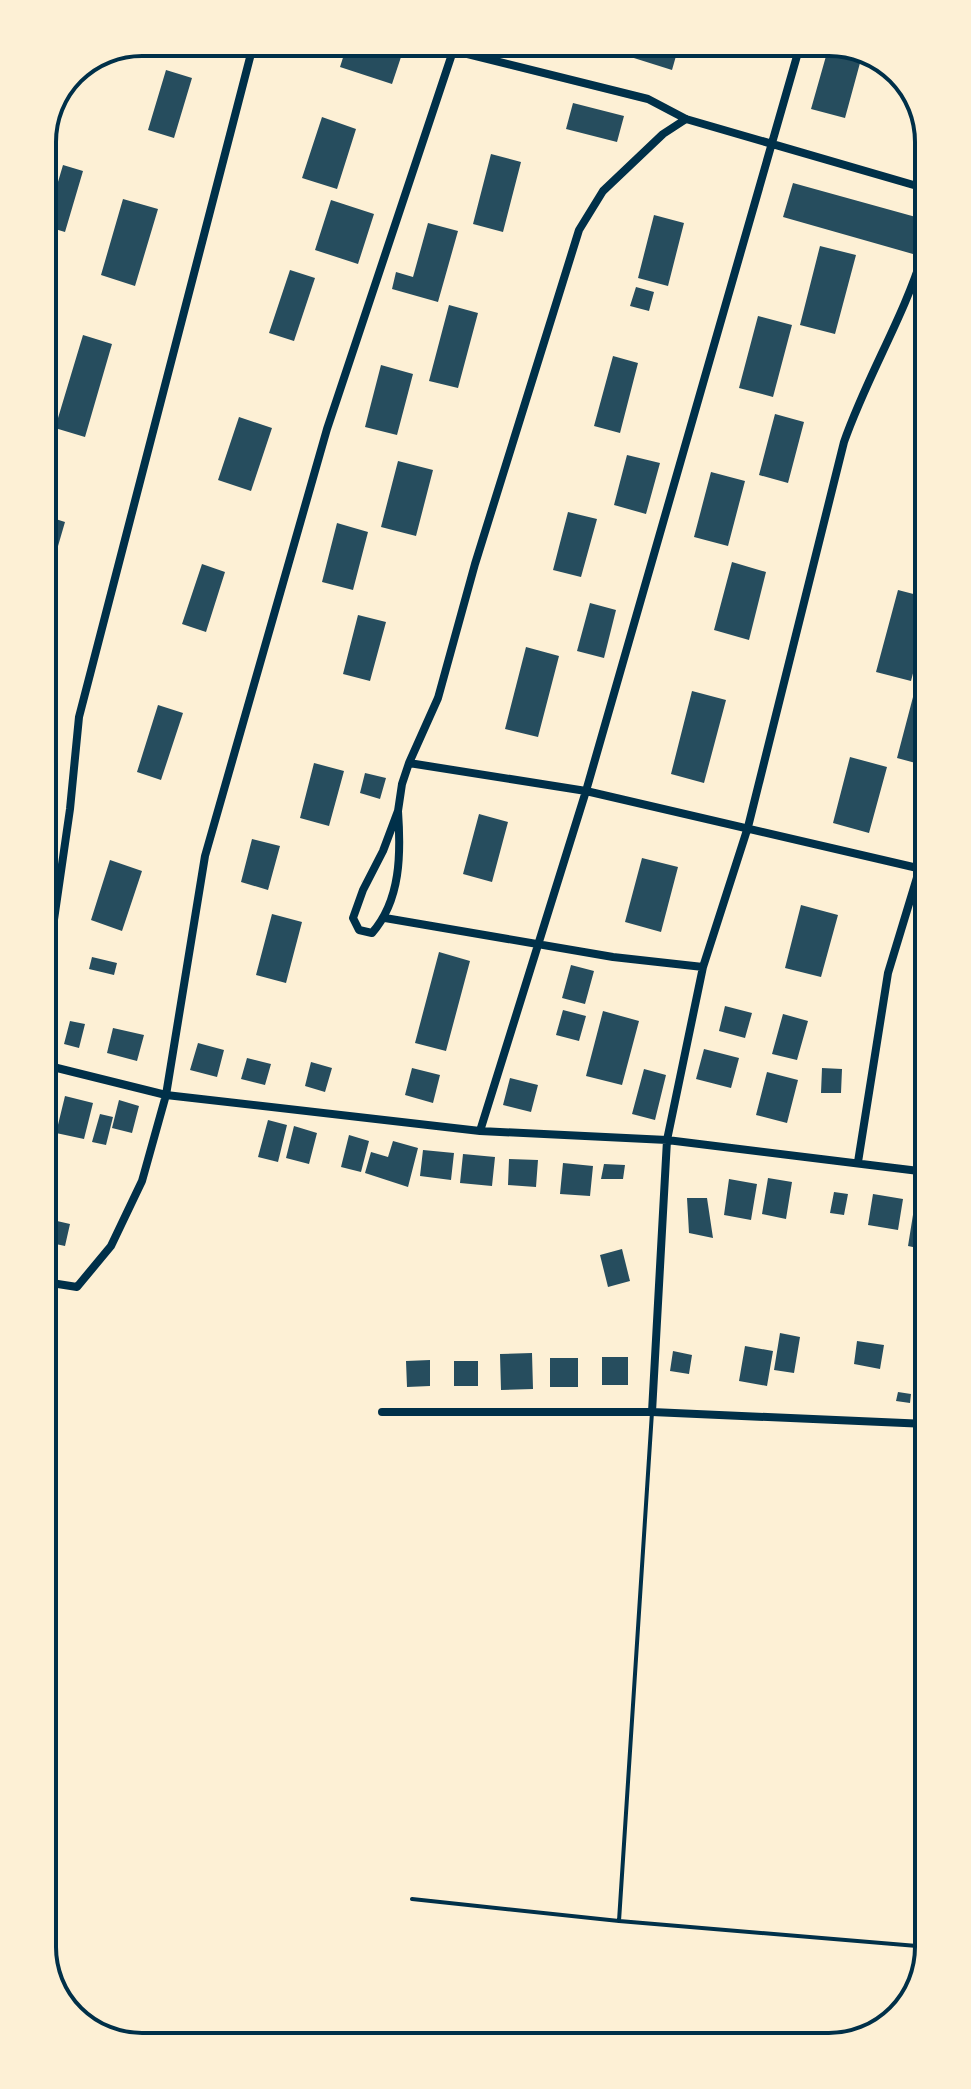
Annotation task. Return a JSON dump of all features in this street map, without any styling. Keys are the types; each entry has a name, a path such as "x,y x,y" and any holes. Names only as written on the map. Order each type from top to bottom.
{"street":[{"path":"56,906 79,717 250,56"},
{"path":"56,1284 77,1287 111,1246 142,1181 166,1095 205,856 327,429 451,56"},
{"path":"473,56 648,99 686,119 915,185"},
{"path":"480,1131 586,791 797,56"},
{"path":"398,811 353,918 359,930 372,933 385,918 399,866 398,811 402,784 438,698 475,564 579,230 603,191 663,134 686,119"},
{"path":"652,1412 667,1140 703,967 748,827 844,442 852,418 897,324 915,275"},
{"path":"409,763 586,791 915,867"},
{"path":"858,1162 888,973 915,890"},
{"path":"385,918 540,942 613,957 703,967"},
{"path":"56,1068 166,1095 480,1131 667,1140 915,1170"},
{"path":"382,1412 652,1412 915,1423"}],"lane":[{"path":"619,1921 652,1412"},
{"path":"412,1899 619,1921 915,1946"}],"building":[{"path":"344,56 401,56 392,84 340,67"},
{"path":"628,56 676,56 672,70"},
{"path":"826,56 860,62 845,118 811,109"},
{"path":"166,70 192,78 174,138 148,130"},
{"path":"573,103 624,116 617,142 566,129"},
{"path":"322,117 356,129 337,189 302,178"},
{"path":"491,154 521,162 503,232 473,224"},
{"path":"63,165 83,171 65,232 56,229 56,189"},
{"path":"793,183 915,217 915,247 913,254 783,217"},
{"path":"123,199 158,209 135,286 101,275"},
{"path":"331,200 374,214 358,264 315,250"},
{"path":"654,215 684,223 668,286 638,278"},
{"path":"428,223 458,231 438,302 392,289 396,272 413,277"},
{"path":"820,246 856,255 835,334 800,325"},
{"path":"290,270 315,278 294,341 269,333"},
{"path":"636,287 654,292 649,311 630,306"},
{"path":"449,305 478,313 458,388 429,381"},
{"path":"758,316 792,325 773,397 739,388"},
{"path":"83,335 112,344 85,437 56,428"},
{"path":"613,356 638,363 620,433 594,426"},
{"path":"381,365 413,374 397,435 365,427"},
{"path":"775,414 804,422 788,483 759,475"},
{"path":"239,417 272,428 251,491 218,480"},
{"path":"627,455 660,463 646,514 614,505"},
{"path":"398,461 433,470 416,536 381,527"},
{"path":"711,472 745,481 728,546 694,537"},
{"path":"568,512 597,519 581,577 553,570"},
{"path":"56,519 65,522 56,553"},
{"path":"337,523 368,532 353,590 322,582"},
{"path":"732,562 766,572 749,640 714,630"},
{"path":"202,564 225,572 206,632 182,624"},
{"path":"898,590 915,594 915,666 911,681 876,672"},
{"path":"590,603 616,610 604,658 577,651"},
{"path":"358,615 386,622 370,681 343,674"},
{"path":"526,647 559,656 538,737 505,729"},
{"path":"692,691 726,700 704,783 671,774"},
{"path":"913,697 915,698 915,763 897,758"},
{"path":"158,705 183,713 161,780 137,772"},
{"path":"850,757 887,767 869,833 833,823"},
{"path":"314,763 344,771 329,826 300,818"},
{"path":"365,773 386,778 380,799 360,793"},
{"path":"479,814 508,822 492,882 463,874"},
{"path":"252,839 280,846 268,890 241,882"},
{"path":"642,858 678,867 661,932 625,922"},
{"path":"110,860 142,871 122,931 91,920"},
{"path":"801,905 838,915 821,977 785,968"},
{"path":"272,914 302,922 286,983 256,975"},
{"path":"439,952 470,961 446,1051 415,1043"},
{"path":"92,957 117,963 114,975 89,969"},
{"path":"571,965 594,971 585,1004 562,998"},
{"path":"725,1006 752,1013 745,1038 719,1031"},
{"path":"563,1010 586,1016 579,1041 556,1035"},
{"path":"603,1011 639,1021 622,1085 586,1076"},
{"path":"783,1014 808,1021 797,1060 772,1054"},
{"path":"70,1021 85,1024 79,1048 64,1044"},
{"path":"113,1028 144,1035 137,1061 107,1053"},
{"path":"198,1043 224,1050 217,1077 190,1070"},
{"path":"704,1049 739,1058 731,1088 696,1079"},
{"path":"247,1058 271,1064 265,1085 241,1079"},
{"path":"311,1062 332,1068 325,1092 305,1086"},
{"path":"412,1068 440,1075 433,1103 405,1095"},
{"path":"822,1068 842,1069 841,1093 821,1093"},
{"path":"644,1069 666,1075 655,1120 632,1114"},
{"path":"767,1072 798,1080 787,1123 756,1115"},
{"path":"510,1078 538,1085 531,1112 503,1105"},
{"path":"65,1096 93,1103 84,1139 56,1133"},
{"path":"119,1100 139,1106 132,1133 112,1128"},
{"path":"100,1114 113,1117 106,1145 92,1142"},
{"path":"268,1120 287,1125 278,1162 258,1157"},
{"path":"294,1126 317,1133 309,1164 286,1158"},
{"path":"349,1135 369,1141 361,1172 341,1167"},
{"path":"393,1141 418,1148 408,1187 365,1173 371,1152 388,1157"},
{"path":"423,1150 454,1153 451,1180 420,1176"},
{"path":"463,1154 495,1157 492,1186 460,1183"},
{"path":"509,1159 538,1160 536,1187 508,1185"},
{"path":"563,1163 593,1166 590,1196 560,1194"},
{"path":"604,1164 625,1165 623,1179 601,1179"},
{"path":"768,1178 792,1182 786,1219 762,1214"},
{"path":"729,1179 757,1184 751,1220 724,1215"},
{"path":"834,1192 848,1194 844,1215 830,1213"},
{"path":"873,1194 903,1199 898,1230 868,1225"},
{"path":"687,1198 707,1198 713,1238 689,1233"},
{"path":"915,1202 915,1247 908,1246"},
{"path":"57,1221 70,1224 65,1246 56,1244"},
{"path":"622,1249 630,1281 608,1287 600,1255"},
{"path":"780,1333 800,1337 794,1373 774,1370"},
{"path":"857,1341 884,1345 880,1369 854,1364"},
{"path":"745,1346 773,1351 767,1386 739,1381"},
{"path":"673,1351 692,1355 689,1374 670,1371"},
{"path":"532,1353 533,1389 501,1390 500,1354"},
{"path":"602,1357 628,1357 628,1385 602,1385"},
{"path":"550,1358 578,1358 578,1387 550,1387"},
{"path":"430,1360 430,1386 407,1387 406,1361"},
{"path":"454,1361 478,1361 478,1386 454,1386"},
{"path":"898,1392 911,1394 910,1403 896,1401"}]}
